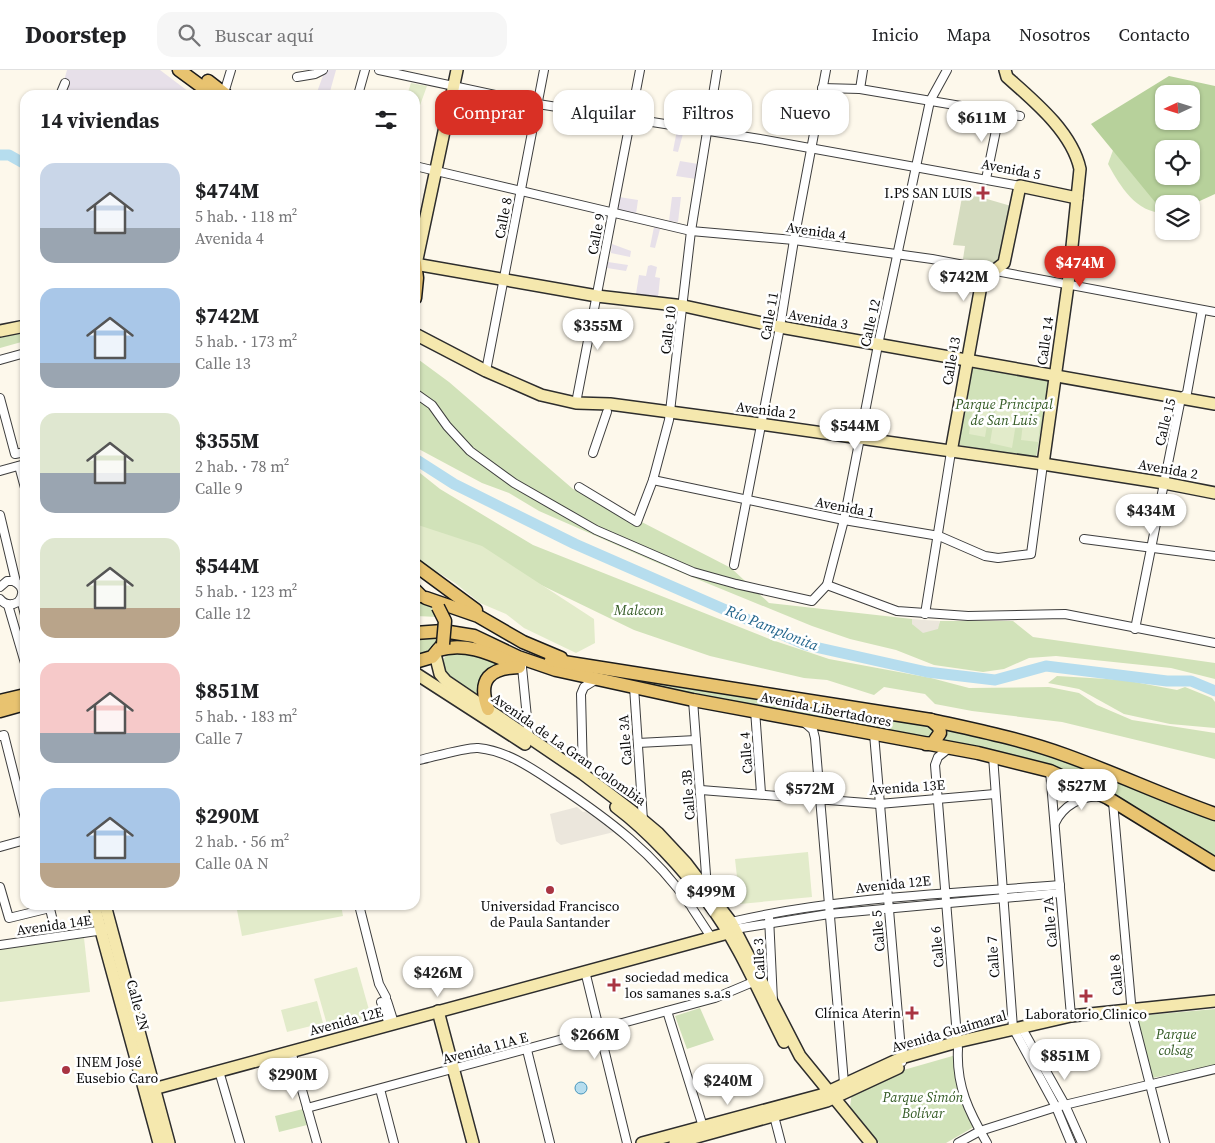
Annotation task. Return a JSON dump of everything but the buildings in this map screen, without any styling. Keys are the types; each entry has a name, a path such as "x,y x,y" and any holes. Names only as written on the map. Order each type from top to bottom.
{"main road":[{"path":"179,70 209,90"},
{"path":"193,70 211,90"},
{"path":"420,569 503,629"},
{"path":"420,595 466,610 543,652 596,674"},
{"path":"420,596 438,607 445,621 439,649"},
{"name":"Avenida Libertadores","path":"420,625 459,624 475,629 537,657 634,687 693,700 798,718 948,749 993,756 1050,771 1110,800 1215,864"},
{"name":"Avenida Libertadores","path":"420,633 443,631 474,636 518,657 556,670 931,720 1021,740 1215,814"},
{"path":"420,661 425,660 439,649 454,646 470,647 522,667"},
{"path":"488,709 483,692 488,677 500,668 522,667 556,670"},
{"path":"0,701 20,696"},
{"path":"0,710 20,705"},
{"path":"926,744 933,743 938,739 940,732 939,727 931,720"}],"street":[{"path":"216,90 231,70"},
{"path":"297,77 315,74 323,70"},
{"path":"359,90 365,70"},
{"name":"Avenida 5","path":"379,70 473,90"},
{"path":"420,241 457,70"},
{"name":"Calle 8","path":"540,90 544,70"},
{"name":"Calle 9","path":"636,90 640,70"},
{"name":"Calle 10","path":"714,90 717,70"},
{"name":"Calle 11","path":"734,565 745,500 780,327 794,240 826,70"},
{"path":"860,89 864,70"},
{"name":"Calle 12","path":"827,585 844,520 878,345 899,255 930,101 947,70"},
{"name":"Calle 14","path":"1005,70 1007,77 1041,106 1077,155 1080,169 1068,285 1031,554"},
{"path":"62,90 65,83"},
{"path":"822,88 860,89 1000,111 1020,116"},
{"path":"986,179 1000,111"},
{"name":"Calle 8","path":"486,371 532,135"},
{"name":"Calle 9","path":"576,403 598,296 627,135"},
{"name":"Calle 10","path":"579,487 638,522 653,480 670,413 684,306 691,231 707,135"},
{"name":"Avenida 5","path":"730,135 986,179 1077,198"},
{"name":"Avenida 4","path":"420,167 691,231 794,240 899,255 995,270 1215,312"},
{"name":"Calle 13","path":"925,614 966,360 982,280 1004,263 1020,186"},
{"name":"Avenida 3","path":"420,265 598,296 684,306 780,327 1215,404"},
{"name":"Calle 15","path":"1135,629 1182,398 1187,393 1202,310"},
{"path":"0,331 20,327"},
{"name":"Avenida 2","path":"420,337 486,371 541,395 576,403 610,404 760,424 1043,464 1215,493"},
{"path":"0,360 20,354"},
{"path":"420,397 432,406 470,451 514,483 596,530 673,565 758,590 812,601 827,585 897,611 925,614 1065,614 1215,643"},
{"path":"0,398 15,454 20,453"},
{"path":"593,453 607,412"},
{"path":"0,471 20,466"},
{"name":"Avenida 1","path":"653,480 844,520 939,536 985,556 998,558 1031,554"},
{"path":"0,515 16,582 20,586"},
{"path":"1084,539 1215,556"},
{"path":"0,584 10,581 16,582"},
{"path":"0,598 8,605 20,646"},
{"path":"8,605 15,604 20,599"},
{"name":"Avenida de La Gran Colombia","path":"439,649 440,674 446,681 583,774 643,820 686,863 707,888 731,928 800,1056 827,1097 862,1143"},
{"path":"522,667 529,738"},
{"path":"583,774 581,694 584,687 596,674"},
{"name":"Avenida de La Gran Colombia","path":"420,676 580,780 622,812 662,850 731,928 754,982 794,1060 871,1143"},
{"name":"Calle 3A","path":"634,687 643,820"},
{"name":"Calle 3B","path":"693,700 707,888"},
{"name":"Calle 4","path":"755,710 761,794"},
{"path":"798,718 809,725 815,738 844,1084"},
{"name":"Calle 5","path":"874,734 902,1062"},
{"path":"0,736 4,735 20,798"},
{"path":"638,743 696,740"},
{"path":"420,760 469,748 480,748 501,753 528,766 625,833 667,875 691,906 711,937"},
{"name":"Calle 6","path":"948,749 938,757 935,765 958,1045 957,1068 968,1110 987,1143"},
{"name":"Calle 7","path":"993,756 1003,894 1018,1031 1071,1143"},
{"name":"Calle 7A","path":"1050,771 1071,1016"},
{"name":"Avenida 13E","path":"701,790 879,804 995,794"},
{"path":"1054,825 1058,817 1068,806 1081,799 1095,797 1110,800"},
{"name":"Calle 8","path":"1110,800 1132,1011 1165,1143"},
{"path":"0,846 20,841"},
{"path":"0,887 3,912 9,918 39,910"},
{"name":"Avenida 12E","path":"828,910 888,908 1060,889"},
{"name":"Avenida 12E","path":"150,1090 711,937 731,928 769,918 888,899 945,894 1003,894"},
{"path":"51,910 54,925"},
{"name":"Calle 2N","path":"97,910 107,930"},
{"name":"Calle 2N","path":"105,910 107,930 150,1090 169,1143"},
{"path":"360,910 379,984 392,1024"},
{"name":"Calle 3","path":"769,918 773,1003"},
{"name":"Avenida 14E","path":"0,945 107,930"},
{"path":"585,971 627,1143"},
{"name":"Avenida 11A E","path":"308,1108 715,998 754,982"},
{"name":"Avenida Guaimaral","path":"1018,1031 1132,1011 1215,1001"},
{"name":"Avenida Guaimaral","path":"675,1143 704,1131 827,1097 844,1084 902,1062 958,1045 1071,1016 1215,1006"},
{"path":"666,1011 704,1131"},
{"path":"436,1012 468,1143"},
{"name":"Calle 7","path":"1018,1031 1065,1105 1082,1143"},
{"path":"527,1050 550,1143"},
{"path":"291,1051 316,1143"},
{"name":"Avenida Guaimaral","path":"642,1143 774,1116 827,1097 902,1062"},
{"path":"958,1143 980,1131 1065,1105 1215,1069"},
{"path":"451,1070 473,1143"},
{"path":"219,1071 240,1143"},
{"path":"380,1089 394,1143"},
{"name":"Calle 2N","path":"150,1090 159,1143"},
{"path":"774,1116 780,1143"}],"shaded area":[{"path":"67,70 160,70 186,90 61,90"},
{"path":"325,70 336,70 330,90 318,90"},
{"path":"676,135 683,135 678,152 673,151"},
{"path":"680,161 698,164 696,179 676,176"},
{"path":"619,197 638,200 636,214 617,210"},
{"path":"672,197 681,197 678,222 669,221"},
{"path":"654,227 660,229 655,248 650,247"},
{"path":"612,244 631,251 630,257 611,253"},
{"path":"608,262 628,265 626,271 607,268"},
{"path":"648,266 657,267 655,277 660,278 658,298 636,294 639,275 646,276"},
{"path":"912,619 940,621 938,629 923,633 912,624"},
{"path":"577,807 583,812 591,810 618,831 561,845 556,841 550,814"}],"green space":[{"path":"1169,76 1215,86 1215,194 1200,201 1200,195 1155,195 1155,202 1091,124"},
{"path":"411,83 427,86 420,105 420,90 409,90"},
{"path":"1116,142 1155,170 1155,185 1164,185 1164,195 1155,195 1155,212 1145,208 1130,197 1108,164"},
{"path":"963,192 1011,206 1000,264 963,259 965,246 953,245"},
{"path":"20,328 20,342 0,348 0,332"},
{"path":"420,361 449,382 573,489 731,568 769,603 912,619 912,624 937,629 940,621 1013,621 1033,637 1215,663 1215,679 1171,668 1056,656 1029,658 1004,669 983,672 934,665 896,650 850,639 812,626 653,561 539,511 509,493 482,483 420,450"},
{"name":"Parque Principal de San Luis","path":"971,367 1049,380 1036,458 958,445"},
{"path":"997,401 1019,405 1012,448 990,443"},
{"path":"973,404 990,407 985,437 969,434"},
{"path":"1024,415 1041,417 1038,442 1021,440"},
{"name":"Malecon","path":"420,473 440,489 533,545 772,640 829,659 931,678 969,688 1049,687 1079,693 1097,705 1132,720 1215,733 1215,759 1062,722 972,711 935,704 925,694 884,687 874,695 827,680 804,678 710,656 634,630 420,526"},
{"path":"420,526 482,546 594,619 595,643 576,653 524,628 506,614 480,603 455,583 420,561"},
{"path":"420,602 429,605 439,617 420,616"},
{"path":"440,634 431,649 420,655 420,637"},
{"path":"461,650 508,665 488,673 481,679 478,690 479,699 447,675 443,661 447,655"},
{"path":"568,666 935,723 932,742 746,707"},
{"path":"1057,676 1124,680 1177,690 1185,687 1212,698 1215,702 1215,728 1170,724 1124,714 1079,689 1048,683"},
{"path":"939,726 1020,741 1215,816 1215,861 1109,797 939,740"},
{"path":"808,852 812,897 740,904 735,859"},
{"path":"237,910 342,910 343,916 242,936"},
{"path":"84,938 90,992 0,1002 0,948"},
{"path":"357,967 371,1017 328,1028 314,979"},
{"path":"317,1001 323,1023 287,1032 281,1010"},
{"path":"700,1008 714,1040 687,1049 675,1016"},
{"name":"Parque colsag","path":"1215,1009 1215,1066 1152,1078 1136,1016"},
{"name":"Parque Simón Bolívar","path":"956,1055 961,1092 979,1124 946,1143 879,1143 850,1107 852,1092 900,1071"},
{"path":"303,1109 307,1125 279,1132 275,1116"}],"water":[{"path":"581,1082 587,1088 581,1094 575,1088"}],"waterway":[{"name":"Río Pamplonita","path":"0,155 9,155 20,161"},
{"name":"Río Pamplonita","path":"420,462 454,484 575,544 806,645 927,672 995,680 1046,666 1167,681 1191,681 1215,691"}],"place":[{"name":"I.PS SAN LUIS","path":"983,193"},
{"name":"Universidad Francisco de Paula Santander","path":"550,890"},
{"name":"sociedad medica los samanes s.a.s","path":"614,985"},
{"name":"Laboratorio Clinico","path":"1086,996"},
{"name":"Clínica Aterin","path":"912,1013"},
{"name":"INEM José Eusebio Caro","path":"66,1070"}]}
